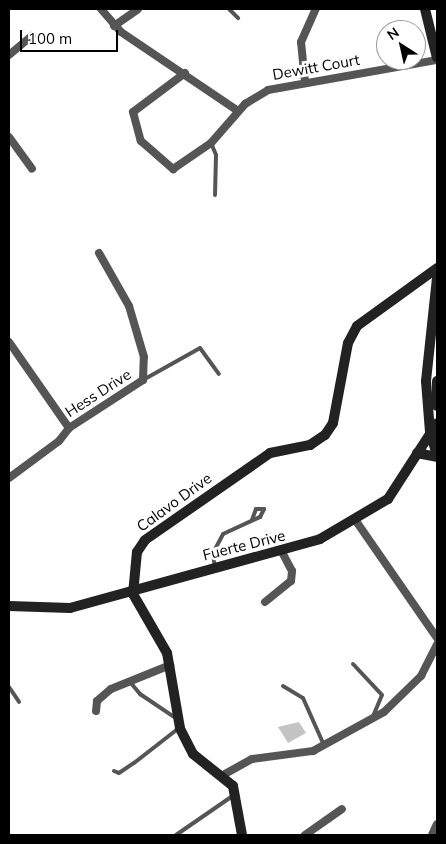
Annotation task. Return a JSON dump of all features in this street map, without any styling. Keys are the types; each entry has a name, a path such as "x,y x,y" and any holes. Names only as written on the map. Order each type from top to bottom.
{"street":[{"path":"101,9 114,26 238,111"},
{"path":"114,26 138,9"},
{"path":"306,82 301,42 316,9"},
{"path":"425,9 437,59"},
{"path":"9,55 32,36"},
{"name":"Dewitt Court","path":"185,73 133,112 141,140 173,169 211,144 238,111 268,90 437,59"},
{"path":"9,137 32,169"},
{"name":"Hess Drive","path":"9,478 59,441 69,428 143,380 144,357 129,306 99,253"},
{"name":"Calavo Drive","path":"242,835 236,794 223,775 193,754 178,723 170,665 163,644 140,612 136,588 135,560 145,540 270,453 310,445 325,436 333,423 348,343 357,326 437,268"},
{"path":"417,453 437,456 430,432 426,381 437,278"},
{"path":"10,348 69,428"},
{"path":"437,387 437,406"},
{"name":"Fuerte Drive","path":"9,606 70,608 136,588 282,552 356,521 392,494 437,423"},
{"path":"356,521 437,634"},
{"path":"264,602 291,581 292,571 282,552"},
{"path":"223,775 252,759 306,752 373,718 421,676 437,644"},
{"path":"96,711 97,701 129,680 170,665"},
{"path":"305,835 342,809"},
{"path":"432,835 437,824"}],"lane":[{"path":"229,9 238,18"},
{"path":"211,144 216,154 215,195"},
{"path":"143,380 200,348 219,374"},
{"path":"215,568 212,558 219,539 227,530 252,520"},
{"path":"353,664 382,695 373,718"},
{"path":"114,770 126,768 178,723 140,694 129,680"},
{"path":"283,686 303,698 323,744"},
{"path":"9,687 20,702"},
{"path":"176,835 236,794"}],"building":[{"path":"299,722 306,733 288,743 278,727"}]}
